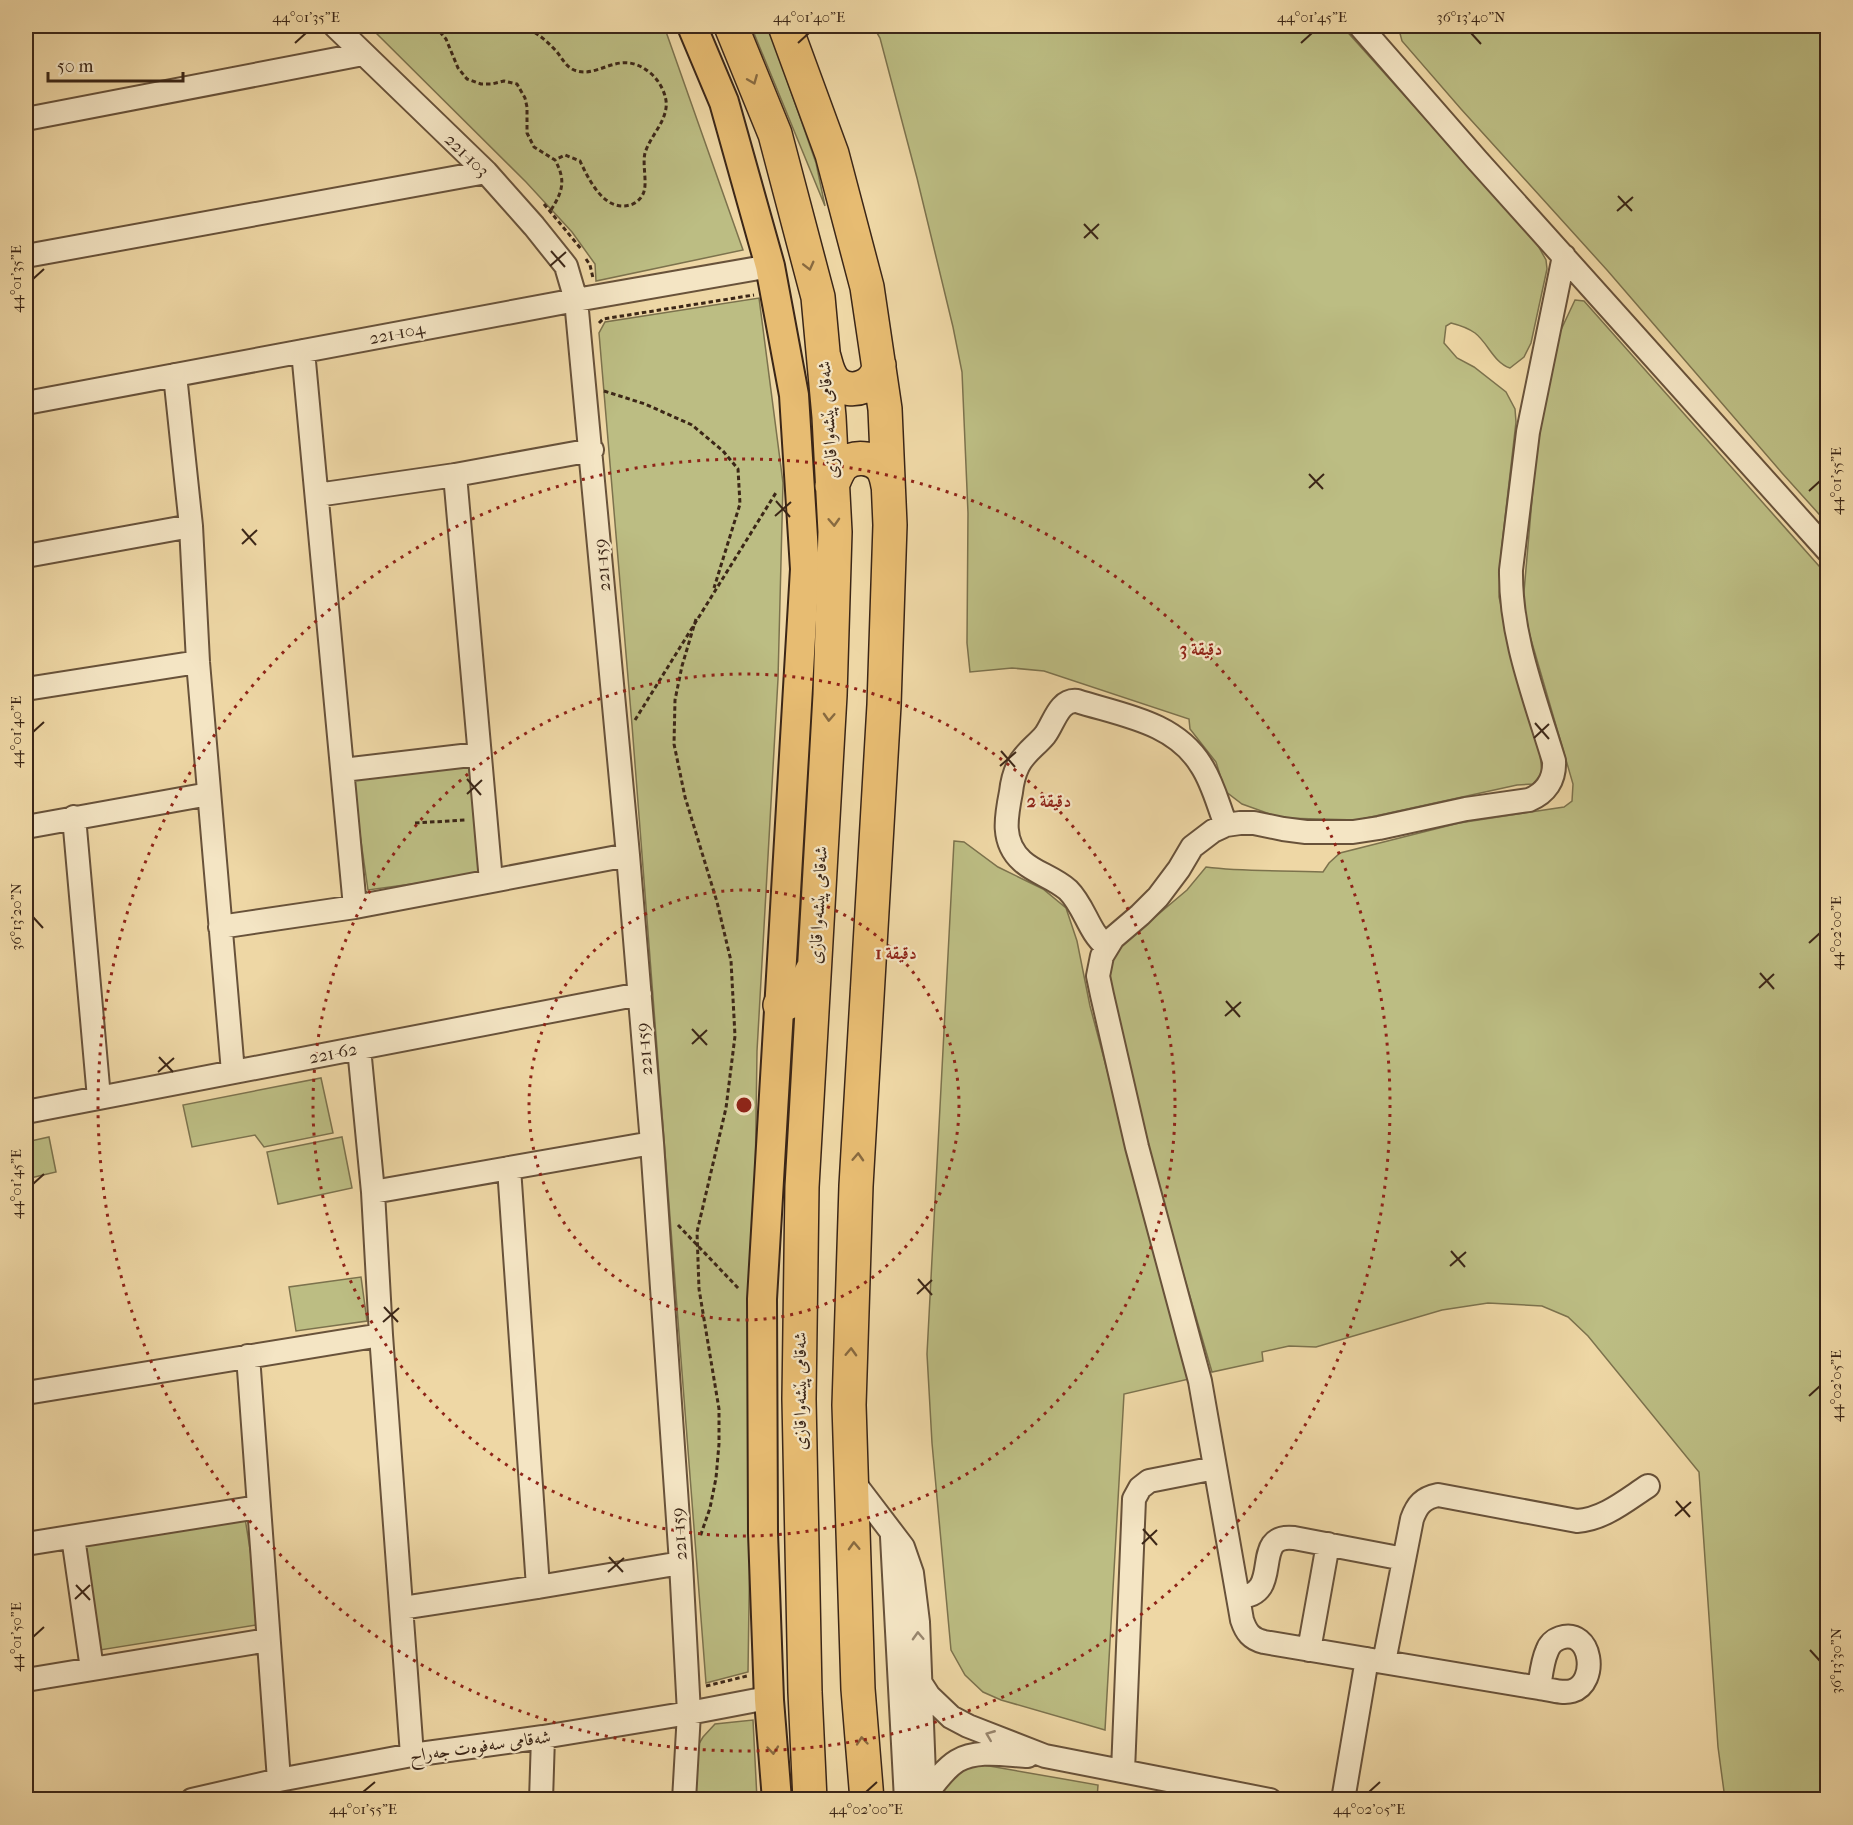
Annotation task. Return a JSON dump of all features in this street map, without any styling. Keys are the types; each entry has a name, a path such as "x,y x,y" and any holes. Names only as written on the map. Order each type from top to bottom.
{"highway":[{"name":"شەقامی پێشەوا قازی","path":"731,26 776,134 818,297 829,417 835,532 831,684 802,1187 799,1399 805,1692 810,1800"},
{"path":"785,26 832,154 867,287 885,409 890,525 884,705 856,1186 849,1405 858,1689 867,1800"},
{"path":"823,353 829,374 834,382 851,389 868,384 875,378 879,365"},
{"path":"832,486 838,471 851,460 859,458 876,462 886,476 888,486"},
{"path":"780,1005 797,998 815,965"}],"main road":[{"path":"692,26 724,102 770,266 794,395 805,569 762,1299 763,1533 769,1700 777,1800"}],"street":[{"name":"221-103","path":"335,26 486,172 534,226 566,266 576,300"},
{"path":"1360,26 1827,551"},
{"path":"1384,26 1392,62"},
{"path":"26,119 363,54"},
{"path":"26,256 486,172"},
{"path":"1539,1688 1264,1642 1252,1638 1244,1627 1200,1381 1137,1147 1100,986 1099,965 1113,938 1158,897 1192,847 1213,831 1226,825 1254,823 1283,829 1330,833 1371,830 1466,809 1529,800 1544,791 1550,783 1554,761 1519,643 1512,609 1511,580 1528,432 1564,256"},
{"name":"221-104","path":"26,401 770,266"},
{"name":"221-159","path":"576,300 628,855 688,1555 689,1713 684,1800"},
{"path":"303,351 355,907"},
{"path":"175,375 191,526 208,794 233,1072"},
{"path":"317,495 455,475 591,450"},
{"path":"455,475 491,881"},
{"path":"26,556 191,526"},
{"path":"26,689 198,662"},
{"path":"1107,946 1094,932 1069,891 1050,876 1020,859 1008,841 1006,831 1005,820 1017,766 1044,735 1064,704 1071,700 1077,701 1153,724 1176,737 1196,756 1203,767 1226,825"},
{"path":"343,770 479,754"},
{"path":"26,827 208,794"},
{"path":"74,817 99,1098"},
{"path":"220,927 355,907 628,855"},
{"name":"221-62","path":"26,1112 640,994"},
{"path":"359,1048 373,1192 381,1335 412,1755"},
{"path":"373,1192 651,1143"},
{"path":"509,1168 538,1587"},
{"path":"26,1393 381,1335"},
{"path":"248,1356 279,1780"},
{"path":"1123,1771 1134,1499 1140,1488 1149,1480 1215,1468"},
{"path":"852,1480 903,1547 912,1573 918,1622 920,1682 918,1798"},
{"path":"1343,1800 1376,1661 1418,1505 1431,1496 1445,1496 1577,1521 1596,1518 1648,1486"},
{"path":"26,1544 258,1506"},
{"path":"891,1530 918,1798"},
{"path":"73,1537 92,1669"},
{"path":"1238,1597 1247,1597 1259,1590 1263,1583 1269,1551 1276,1541 1287,1537 1404,1559"},
{"path":"1309,1650 1328,1544"},
{"path":"402,1608 538,1587 688,1555"},
{"path":"26,1680 268,1640"},
{"path":"920,1682 929,1696 951,1717 1044,1756 1270,1800"},
{"name":"شەقامی سەفوەت جەراح","path":"192,1800 279,1780 412,1755 543,1737 757,1700 769,1700"},
{"path":"541,1800 543,1737"},
{"path":"918,1798 948,1769 958,1761 969,1757 981,1755 1044,1756"}],"path":[{"path":"435,26 446,39 458,68 467,79 481,84 504,81 517,84 527,106 526,133 534,147 555,160 562,172 561,194 550,211 534,226"},
{"path":"460,26 489,26"},
{"path":"520,26 538,34 569,67 579,72 626,62 639,64 652,74 664,92 666,107 661,122 649,140 644,156 644,193 635,204 624,207 608,201 596,190 580,161 565,155 555,160"},
{"path":"602,391 645,404 692,425 723,450 738,470 740,504 713,592"},
{"path":"632,725 781,484"},
{"path":"688,1555 710,1508 716,1479 719,1409 699,1289 697,1245 726,1108 735,1036 731,960 717,902 685,797 674,744 675,700 696,619"},
{"path":"415,823 485,819"},
{"path":"676,1223 741,1290"},
{"path":"702,1687 756,1674"}],"green space":[{"path":"369,26 664,26 743,250 596,281 595,264 572,232 526,182"},
{"path":"751,26 768,26 816,163 825,206"},
{"path":"873,26 1342,26 1536,242 1546,260 1547,269 1531,343 1524,357 1510,368 1495,357 1475,333 1451,323 1446,326 1444,343 1457,358 1474,367 1506,392 1515,409 1516,422 1501,553 1499,597 1525,708 1540,754 1542,773 1533,784 1517,785 1357,820 1281,818 1242,804 1225,791 1216,762 1190,729 1189,719 1044,671 1012,668 970,672 967,643 968,513 962,372 917,178 880,38"},
{"path":"1398,26 1827,26 1827,523 1607,270 1402,41"},
{"path":"759,298 783,483 778,679 757,1051 748,1672 706,1683 632,725 599,333 605,322"},
{"path":"1575,300 1584,301 1827,575 1827,1799 1725,1799 1718,1747 1699,1472 1588,1336 1568,1317 1542,1306 1488,1303 1442,1310 1316,1347 1289,1346 1262,1352 1263,1361 1212,1372 1134,1095 1109,979 1116,950 1187,890 1206,867 1323,872 1340,853 1459,823 1564,807 1572,801 1573,784 1530,636 1523,603 1535,465 1544,406 1560,332"},
{"path":"468,763 484,874 368,890 352,779"},
{"path":"954,841 964,842 998,867 1043,889 1066,908 1077,941 1090,1006 1189,1379 1124,1394 1105,1730 1001,1700 983,1692 965,1675 951,1650 932,1443 927,1354"},
{"path":"321,1078 333,1133 264,1147 255,1135 192,1147 183,1105"},
{"path":"49,1137 56,1172 26,1179 26,1142"},
{"path":"342,1137 352,1188 278,1204 267,1152"},
{"path":"361,1277 367,1321 296,1331 289,1287"},
{"path":"245,1518 262,1624 100,1650 83,1544"},
{"path":"753,1720 757,1799 692,1800 694,1752 703,1737 715,1724"},
{"path":"972,1763 1098,1785 1097,1799 940,1800 949,1783"}]}
